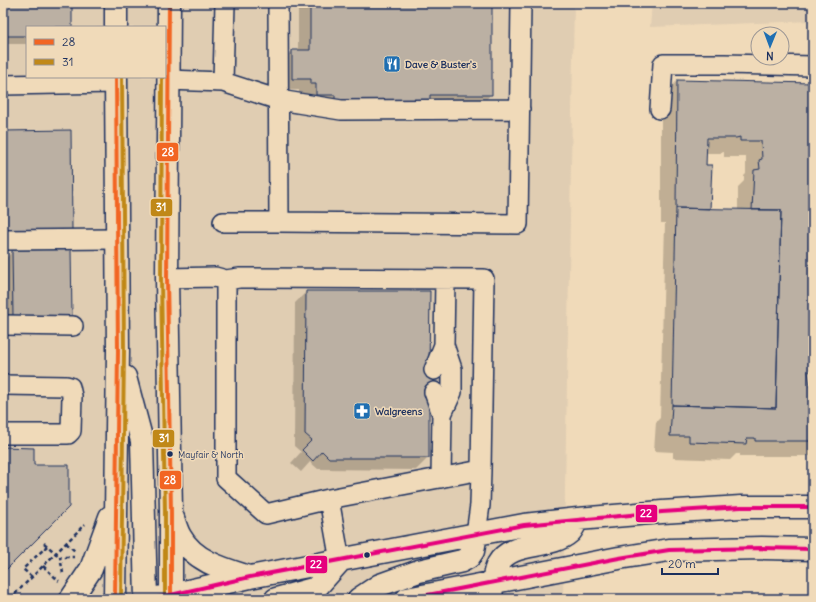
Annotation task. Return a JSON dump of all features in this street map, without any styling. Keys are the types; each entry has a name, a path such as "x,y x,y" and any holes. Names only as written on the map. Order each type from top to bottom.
{"main road":[{"path":"116,3 116,26"},
{"path":"169,3 167,278 171,512 165,598 250,578 524,525 662,512 741,507 813,507"},
{"path":"115,599 118,351 116,80"},
{"path":"118,351 142,441 146,599"},
{"path":"67,592 91,569 117,499"},
{"path":"171,512 180,536 190,549 202,559 221,568 250,578"},
{"path":"493,590 498,564 505,556 524,547 546,544 557,540 570,531 578,519"},
{"path":"359,599 380,585 419,571 462,561 469,557 473,551 476,534"},
{"path":"407,599 493,590 619,558 668,550 762,548 813,549"},
{"path":"276,599 316,588 340,560"}],"street":[{"path":"222,82 225,3"},
{"path":"278,3 279,222"},
{"path":"223,222 518,224 522,3"},
{"path":"660,109 664,64 813,66"},
{"path":"3,85 116,80"},
{"path":"168,80 222,82 279,100 341,110 520,109"},
{"path":"3,240 117,239"},
{"path":"167,278 216,277 226,280 239,278 484,279 480,505 476,534"},
{"path":"442,414 452,392 452,369 444,345 445,279"},
{"path":"226,280 226,478 266,514 329,499 481,470"},
{"path":"3,325 73,326"},
{"path":"434,370 444,345"},
{"path":"3,385 66,386 70,387 72,396 71,431 68,434 3,434"},
{"path":"434,392 442,414 442,478"},
{"path":"329,499 340,560"}],"path":[{"path":"10,599 86,523"},
{"path":"44,542 60,557 75,557"},
{"path":"66,543 77,553"},
{"path":"32,577 23,569 47,546"},
{"path":"60,557 63,574"},
{"path":"43,566 67,592"}],"shaded area":[{"path":"3,3 574,3 563,599 3,599"},
{"path":"652,3 813,3 813,21 650,27"}],"building":[{"path":"3,3 72,3 72,26 26,26 26,36 3,36"},
{"name":"Dave & Buster's","path":"310,3 492,3 492,95 430,95 430,100 335,100 335,95 316,95 316,84 311,84 311,79 292,79 292,50 310,50"},
{"path":"677,80 813,83 813,140 811,140 810,155 813,156 813,218 810,218 809,248 813,248 813,300 811,300 810,316 813,316 813,371 808,371 810,387 813,388 813,441 755,441 755,438 747,438 746,444 689,442 689,436 670,436 672,405 776,408 781,210 752,210 754,170 760,169 759,160 762,159 761,141 740,141 740,137 707,138 706,165 712,165 710,209 676,208"},
{"path":"71,130 72,230 3,231 3,131"},
{"path":"676,208 781,210 776,408 672,405"},
{"path":"71,249 72,316 13,316 12,250"},
{"path":"306,291 430,291 429,370 449,370 449,392 429,392 429,458 329,458 322,451 313,461 302,450 312,440 305,434"},
{"path":"3,447 34,448 34,465 69,465 69,507 6,570 3,570"}],"transit line":[{"name":"28","path":"169,3 167,278 171,599"},
{"name":"28","path":"115,599 118,351 116,78"},
{"name":"31","path":"121,599 124,351 122,78"},
{"name":"31","path":"162,78 161,278 165,599"},
{"name":"22","path":"153,599 250,577 524,525 662,512 741,507 813,507"},
{"name":"22","path":"407,599 619,558 669,550 762,548 813,549"}],"place":[{"name":"Dave & Buster's","path":"392,64"},
{"name":"Walgreens","path":"362,411"},
{"name":"Mayfair & North","path":"170,454"}]}
